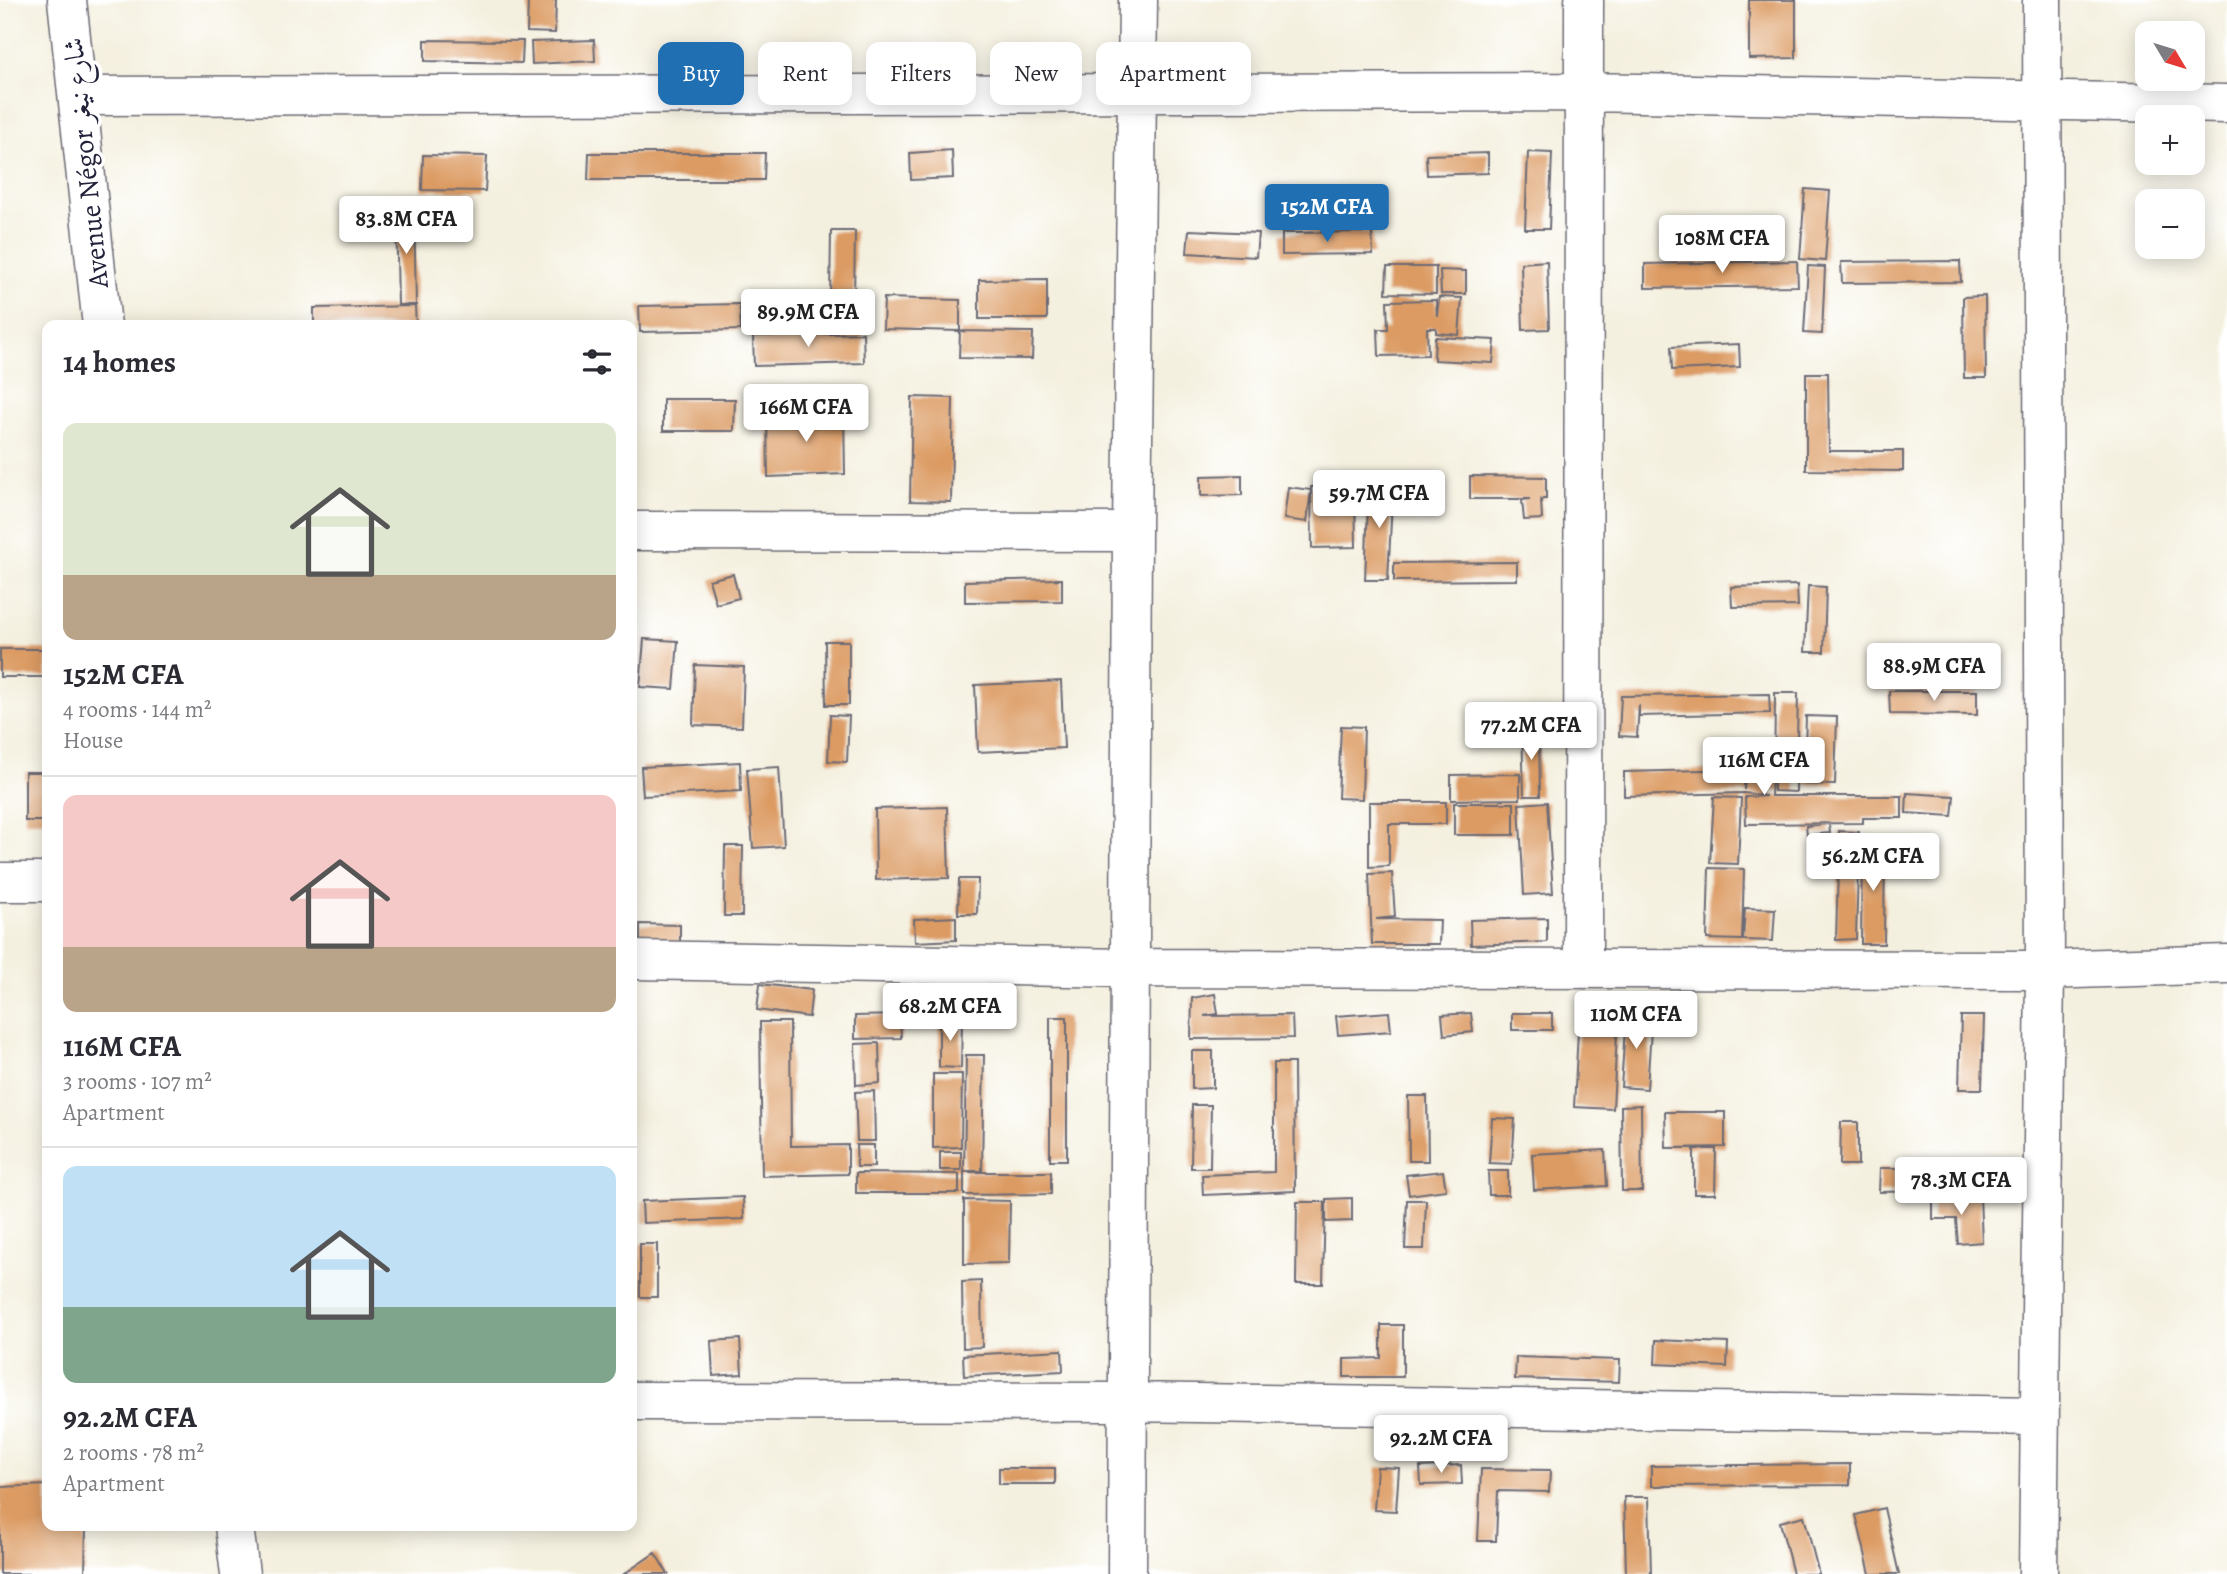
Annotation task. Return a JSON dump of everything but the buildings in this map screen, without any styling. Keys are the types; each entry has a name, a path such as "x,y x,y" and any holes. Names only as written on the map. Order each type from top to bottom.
{"street":[{"name":"Avenue Négor شارع نيغر","path":"67,0 101,320"},
{"path":"1137,42 1138,0"},
{"path":"1583,969 1584,0"},
{"path":"2038,1574 2045,970 2042,0"},
{"path":"1251,93 1585,92 2227,104"},
{"path":"78,96 1096,93"},
{"path":"1128,1574 1136,105"},
{"path":"637,531 1132,532"},
{"path":"0,882 42,882"},
{"path":"637,960 1130,968 2045,970 2227,964"},
{"path":"637,1401 1128,1402 2040,1416"},
{"path":"235,1531 240,1574"}]}
